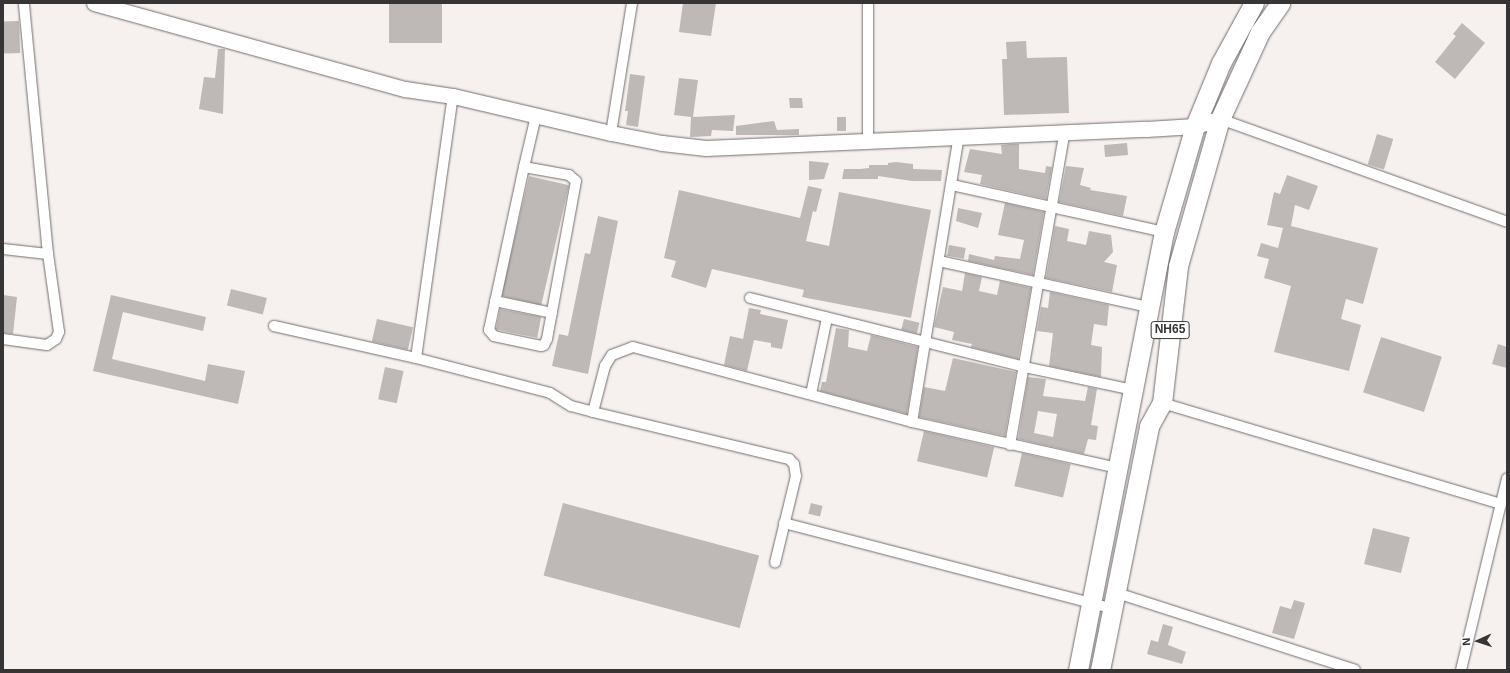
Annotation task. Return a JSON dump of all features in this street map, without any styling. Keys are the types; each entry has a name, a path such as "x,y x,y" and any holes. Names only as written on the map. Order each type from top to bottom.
{"highway":[{"name":"NH65","path":"1078,670 1164,232 1195,126 1221,63 1254,3"},
{"name":"NH65","path":"1100,670 1149,426 1162,403 1178,266 1220,119 1260,32 1280,3"}],"main road":[{"path":"94,3 406,89 453,96 611,133 662,143 706,148 1195,126 1220,119"}],"street":[{"path":"3,339 41,346 56,340 59,332 59,321 48,254 24,3"},
{"path":"611,133 632,3"},
{"path":"868,3 868,140"},
{"path":"416,358 453,96"},
{"path":"524,167 569,175 576,181 552,312 544,345 507,339 490,333 495,301 524,167 536,116"},
{"path":"1220,119 1507,222"},
{"path":"1010,445 1065,131"},
{"path":"912,422 959,136"},
{"path":"952,185 1164,232"},
{"path":"3,250 48,254"},
{"path":"939,261 1149,307"},
{"path":"750,298 1024,367 1133,390"},
{"path":"495,301 552,312"},
{"path":"811,394 827,318"},
{"path":"274,326 416,358 550,393 571,406 593,412 789,459 794,464 796,476 775,563"},
{"path":"593,412 605,366 612,355 634,347 912,422 1118,468"},
{"path":"1162,403 1501,504"},
{"path":"1461,670 1507,478"},
{"path":"784,523 1091,603 1115,601 1355,670"},
{"path":"1497,523 1507,525"}],"building":[{"path":"389,3 442,3 442,43 389,43"},
{"path":"683,3 716,3 711,36 679,32"},
{"path":"19,21 20,53 4,54 3,22"},
{"path":"1462,23 1485,43 1455,79 1435,62 1456,36 1453,34"},
{"path":"1026,41 1027,58 1067,57 1069,113 1004,115 1002,59 1007,59 1006,42"},
{"path":"218,49 225,49 223,114 199,109 204,77 215,78"},
{"path":"630,74 645,76 638,127 626,125 628,111 625,111"},
{"path":"679,78 698,80 693,117 735,115 733,131 712,130 711,136 690,137 691,117 674,115"},
{"path":"789,98 802,98 803,108 790,108"},
{"path":"837,117 846,117 846,131 837,131"},
{"path":"774,121 777,130 799,129 799,135 736,135 736,126"},
{"path":"1377,134 1393,139 1384,170 1368,165"},
{"path":"1127,143 1128,155 1105,157 1104,145"},
{"path":"1019,144 1019,169 1045,173 1046,166 1052,167 1046,199 980,184 982,175 964,172 970,149 1002,154 1001,145"},
{"path":"809,161 829,163 824,179 809,180"},
{"path":"896,162 913,164 913,169 942,170 941,181 912,181 878,176 878,179 842,179 844,169 869,168 869,165 888,165 888,163"},
{"path":"1066,166 1084,168 1080,185 1091,188 1090,190 1127,196 1123,216 1059,202"},
{"path":"1287,175 1318,186 1309,210 1295,205 1291,226 1378,248 1363,304 1346,299 1341,319 1361,325 1349,371 1274,352 1291,286 1264,278 1269,259 1257,256 1261,243 1278,248 1283,228 1267,225 1274,192 1280,194"},
{"path":"529,176 569,185 541,305 501,296"},
{"path":"808,186 822,189 816,212 813,211 806,241 829,246 839,192 931,210 911,318 802,297 804,290 712,269 706,288 671,277 676,261 664,258 679,190 800,218"},
{"path":"1005,203 1044,212 1033,275 968,261 969,254 994,260 995,256 1020,259 1024,240 998,235"},
{"path":"958,208 982,213 978,228 956,221"},
{"path":"598,216 618,221 588,374 552,366 559,334 568,336 585,253 590,254"},
{"path":"1055,226 1069,229 1067,241 1086,245 1089,231 1111,235 1113,252 1104,262 1117,265 1112,292 1046,278"},
{"path":"949,245 966,248 964,259 947,256"},
{"path":"965,273 982,277 979,291 997,295 1000,281 1031,288 1018,359 971,347 972,344 952,340 954,332 934,327 943,287 962,291"},
{"path":"231,289 267,298 263,314 227,305"},
{"path":"1050,292 1109,305 1107,326 1094,324 1091,345 1102,347 1101,377 1049,366 1053,333 1037,331 1041,307 1048,308"},
{"path":"3,295 17,297 13,334 3,333"},
{"path":"111,295 206,317 203,331 123,312 112,359 205,381 208,364 245,371 238,404 93,371"},
{"path":"749,308 761,310 760,314 788,320 782,349 771,347 771,343 754,340 747,371 724,365 730,336 743,339"},
{"path":"500,309 541,317 537,338 496,330"},
{"path":"377,319 413,327 408,350 372,341"},
{"path":"904,319 920,323 917,334 901,330"},
{"path":"836,328 849,330 848,347 867,351 871,335 918,347 907,414 820,391 822,382 826,382"},
{"path":"1381,337 1442,357 1424,412 1363,392"},
{"path":"1498,344 1507,347 1507,368 1492,364"},
{"path":"953,358 1016,372 1005,436 919,417 924,387 945,391"},
{"path":"385,367 404,371 397,403 378,399"},
{"path":"1028,377 1046,379 1043,396 1085,401 1088,387 1097,389 1091,425 1098,426 1096,440 1088,439 1084,454 1018,439","holes":["1038,411 1057,414 1053,437 1034,433"]},
{"path":"924,431 994,447 987,477 917,461"},
{"path":"1022,453 1071,464 1063,497 1014,486"},
{"path":"563,503 759,556 740,628 544,575"},
{"path":"811,503 823,506 820,517 808,514"},
{"path":"1373,528 1410,537 1401,573 1364,564"},
{"path":"1294,600 1305,603 1294,639 1272,633 1280,606 1291,609"},
{"path":"1163,624 1173,627 1168,645 1186,652 1182,664 1147,654 1151,640 1158,642"}]}
